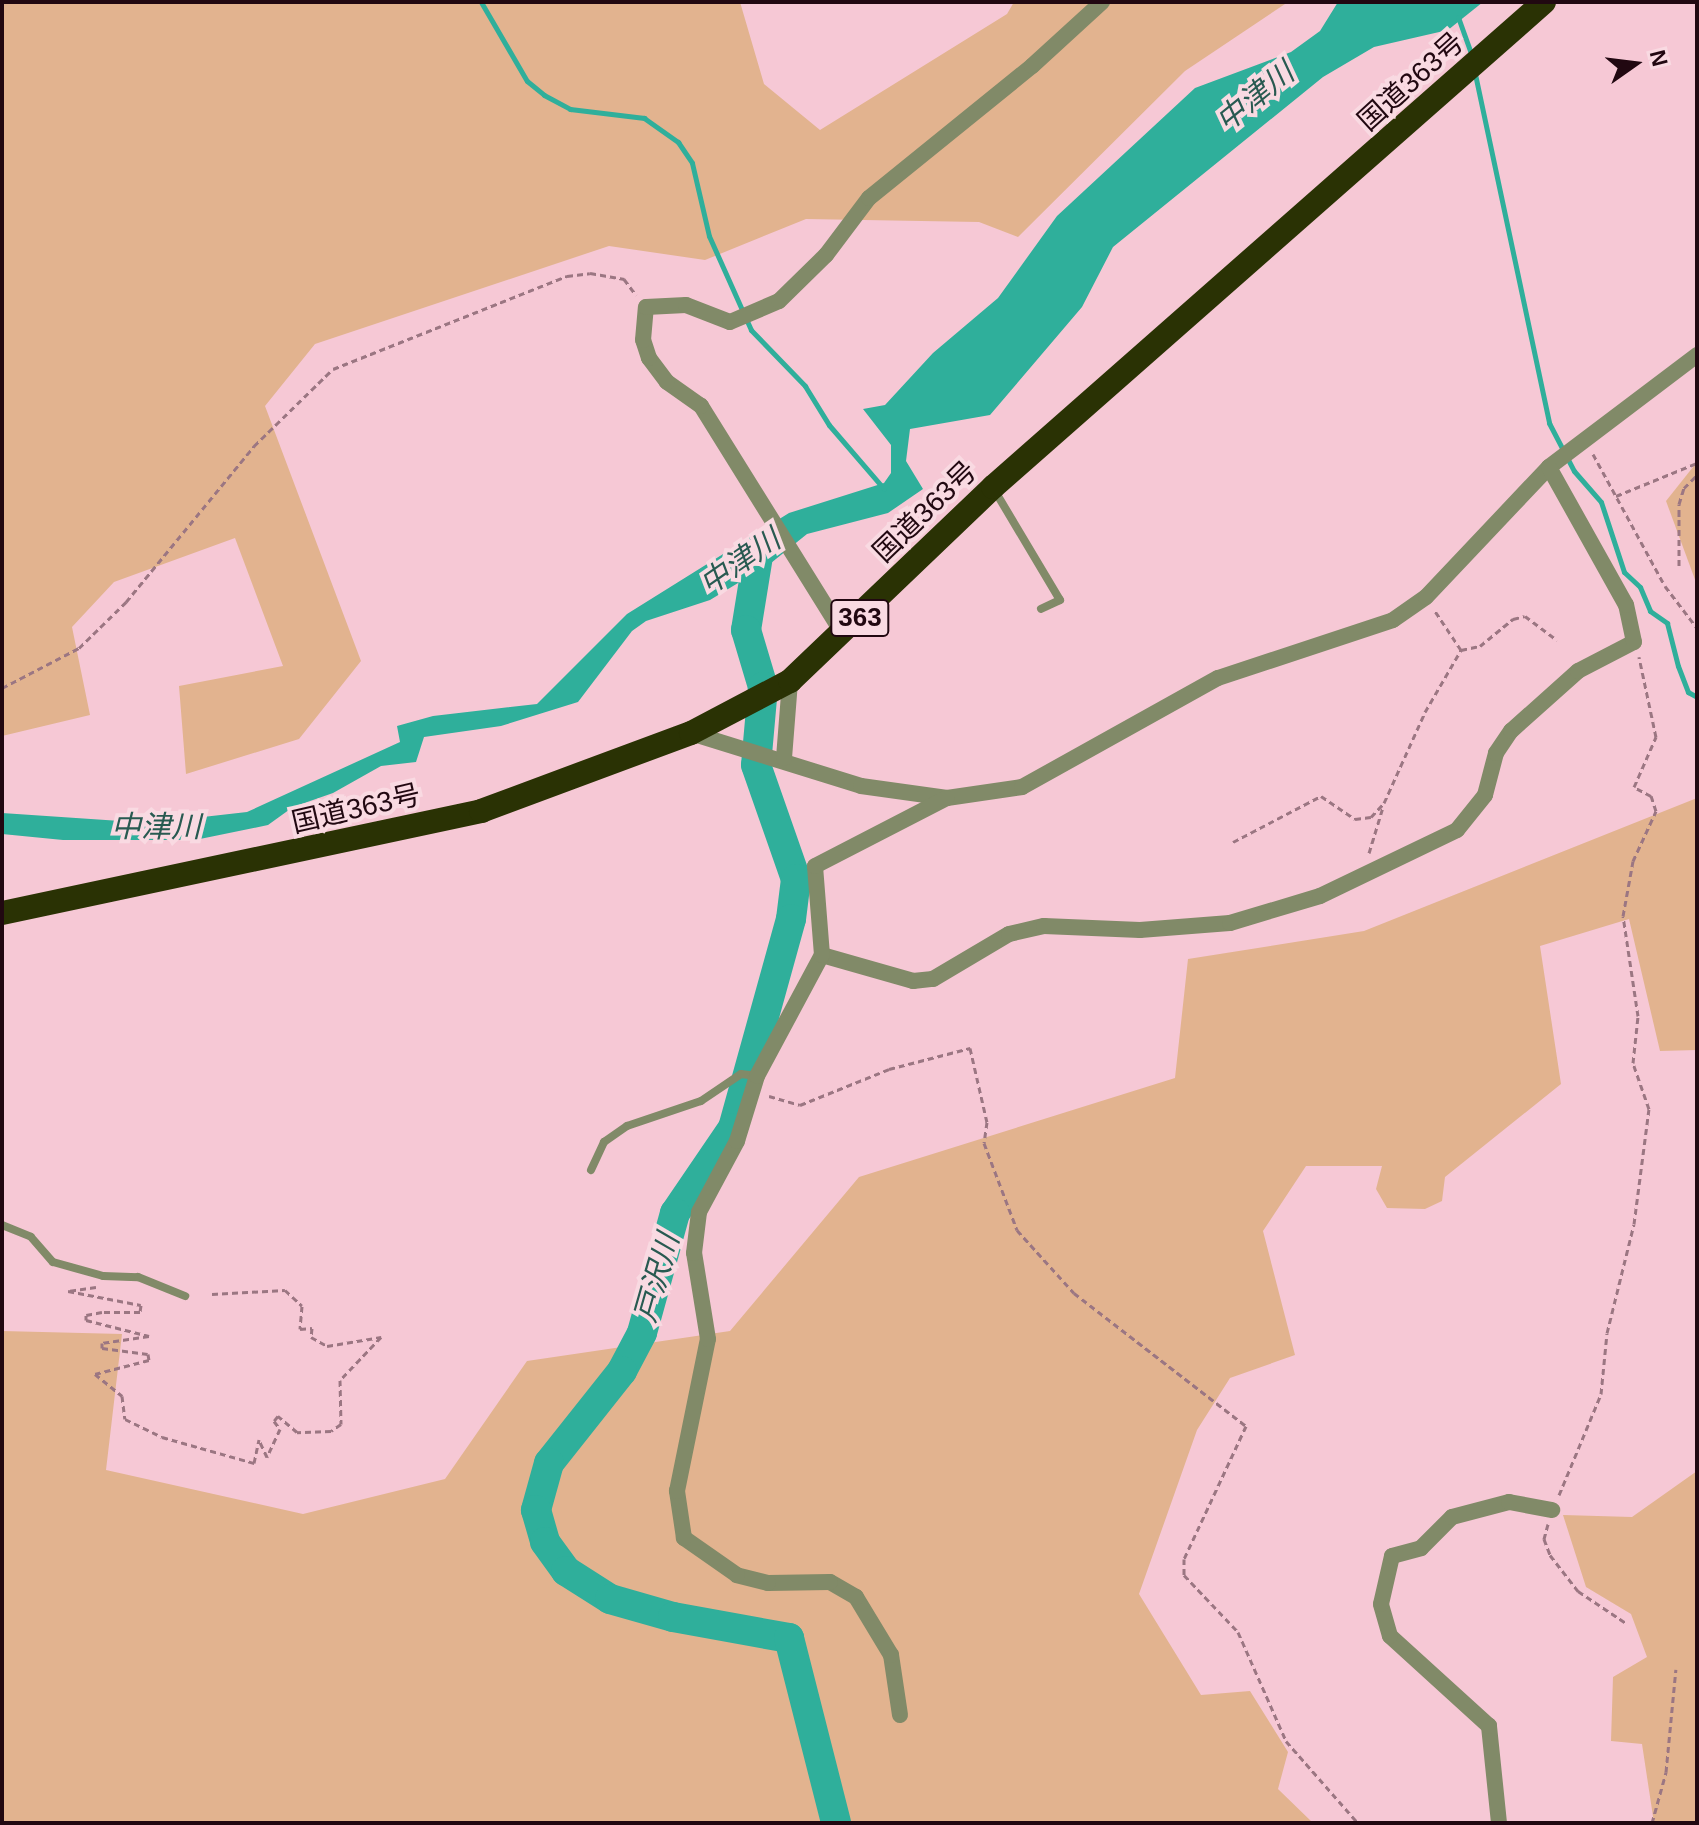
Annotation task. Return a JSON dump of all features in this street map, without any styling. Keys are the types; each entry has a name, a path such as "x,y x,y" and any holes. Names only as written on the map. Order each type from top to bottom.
{"highway":[{"name":"国道363号","path":"2,913 481,811 691,733 790,681 836,626 1544,2"}],"street":[{"path":"836,626 701,406 667,382 649,358 643,340 646,307 686,305 730,322 779,301 826,255 869,198 1032,66 1102,2"},
{"path":"691,733 784,758 861,786 947,798 1022,787 1205,684 1393,620 1426,597 1549,467 1697,355"},
{"path":"822,955 889,977 933,979 979,949 1032,929 1084,925 1140,930 1230,923 1272,913 1368,874 1457,830 1485,795 1496,753 1511,731 1578,671 1634,642 1626,605 1549,467"},
{"path":"784,758 790,681"},
{"path":"900,1715 891,1655 845,1587 750,1581 694,1549 679,1525 677,1491 708,1339 695,1232 707,1192 737,1141 757,1076 822,955 815,866 947,798"},
{"path":"1499,1823 1489,1726 1390,1636 1381,1604 1392,1556 1421,1548 1452,1517 1509,1502 1552,1510"}],"lane":[{"path":"993,487 1060,600 1041,609"},
{"path":"591,1170 604,1142 627,1126 701,1101 741,1074 757,1076"},
{"path":"2,1225 31,1237 53,1262 91,1273 138,1277 185,1296"}],"path":[{"path":"2,688 79,648 126,602 254,446 333,369 567,276 590,273 624,279 646,307"},
{"path":"1584,438 1684,617 1697,628"},
{"path":"1616,496 1697,463"},
{"path":"1679,566 1679,504 1684,488 1697,475"},
{"path":"1426,597 1461,650"},
{"path":"1368,874 1369,850 1384,803 1425,712 1461,650 1480,646 1513,619 1525,616 1557,640"},
{"path":"1626,1623 1578,1591 1550,1555 1544,1539 1552,1510 1601,1394 1607,1333 1634,1224 1649,1109 1633,1063 1638,1016 1623,916 1633,861 1656,811 1651,796 1634,787 1656,737 1634,642"},
{"path":"1233,842 1321,796 1355,819 1371,817 1384,803"},
{"path":"757,1076 771,1098 800,1105 889,1069 970,1048 987,1122 984,1143 1017,1230 1074,1293 1246,1426 1184,1559 1184,1575 1238,1632 1286,1741 1358,1823"},
{"path":"91,1273 105,1286 68,1291 141,1305 140,1312 102,1312 86,1315 86,1320 149,1336 102,1343 102,1348 148,1354 149,1360 95,1374 122,1396 125,1419 162,1437 254,1463 259,1440 267,1457 280,1429 274,1421 278,1416 297,1432 331,1431 341,1424 340,1380 381,1337 327,1346 311,1337 312,1328 300,1329 302,1306 285,1290 212,1294"},
{"path":"1652,1823 1666,1772 1676,1669"}],"shaded area":[{"path":"2,2 740,2 764,84 820,130 1007,14 1014,2 1288,2 1185,71 1018,237 979,222 806,219 705,260 609,246 315,344 265,406 361,661 299,739 186,774 179,686 283,666 235,538 114,582 72,627 90,715 2,736"},
{"path":"1697,462 1697,585 1666,501"},
{"path":"1697,798 1697,1050 1660,1051 1629,919 1540,946 1561,1084 1445,1177 1442,1201 1425,1209 1387,1208 1376,1189 1382,1166 1306,1166 1263,1231 1295,1355 1230,1378 1197,1430 1139,1594 1201,1695 1250,1691 1288,1752 1278,1789 1313,1823 2,1823 2,1331 122,1334 106,1470 303,1514 445,1479 527,1361 730,1331 859,1177 1175,1078 1188,959 1364,931"},
{"path":"1697,1471 1697,1823 1654,1823 1642,1744 1611,1741 1613,1677 1647,1657 1631,1614 1586,1587 1563,1515 1632,1517"}],"water":[{"name":"中津川","path":"1338,2 1483,2 1448,30 1374,47 1323,77 1113,247 1082,307 990,415 910,429 906,461 923,489 888,513 807,534 771,563 710,600 646,621 632,631 578,702 501,726 424,737 416,762 381,766 333,793 293,807 268,825 195,840 63,840 2,834 2,813 150,823 247,812 400,742 397,726 433,716 537,704 627,614 789,513 884,483 891,473 891,445 863,409 885,405 933,353 998,298 1057,216 1195,88 1291,52 1320,31"}],"waterway":[{"path":"481,2 527,81 544,95 570,109 644,118 678,142 692,163 709,236 751,330 805,386 829,425 884,489"},
{"path":"1458,17 1472,56"},
{"path":"1475,74 1549,423 1574,471 1601,502 1624,572 1640,587 1650,611 1667,623 1688,692 1697,697"},
{"name":"戸沢川","path":"758,556 746,630 763,687 756,765 796,879 791,919 733,1128 675,1213 642,1333 622,1371 549,1463 536,1510 545,1542 566,1571 610,1599 673,1617 789,1638 836,1823"}]}
